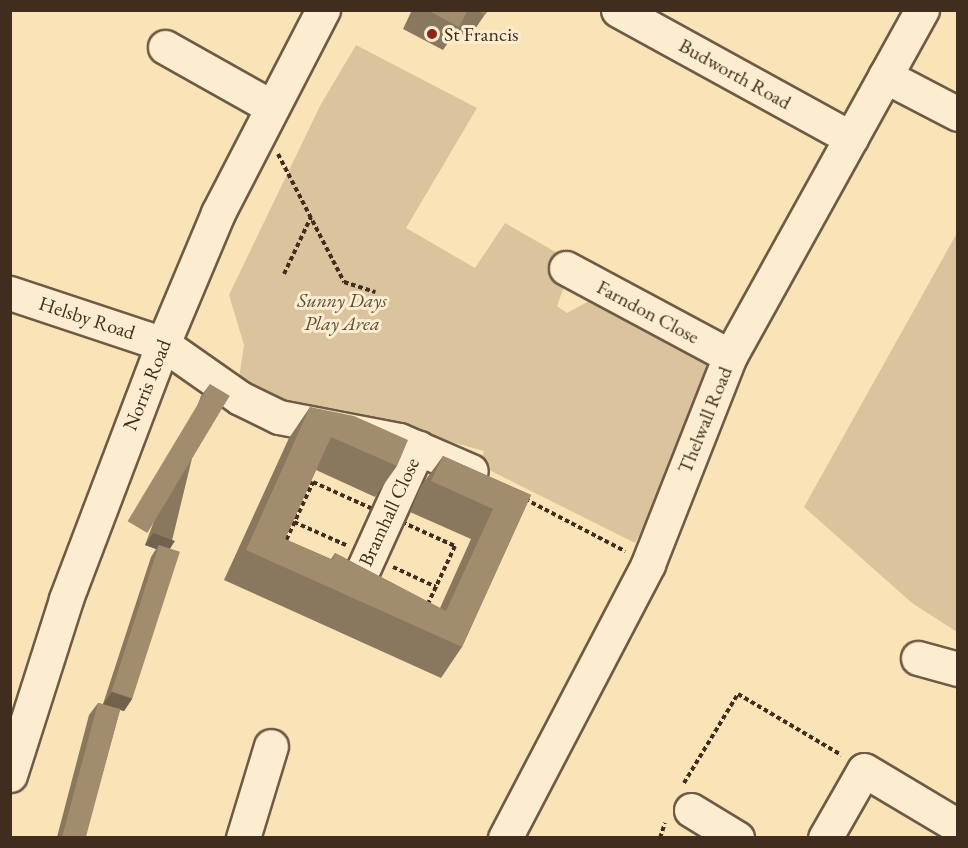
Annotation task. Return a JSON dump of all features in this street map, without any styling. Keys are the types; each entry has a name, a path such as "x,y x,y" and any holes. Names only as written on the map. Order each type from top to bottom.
{"street":[{"name":"Norris Road","path":"10,775 66,599 163,344 253,141 323,10"},
{"name":"Budworth Road","path":"618,10 851,138"},
{"name":"Thelwall Road","path":"506,837 648,564 730,356 922,10"},
{"path":"165,48 270,106"},
{"path":"885,76 957,114"},
{"name":"Farndon Close","path":"566,267 730,356"},
{"name":"Helsby Road","path":"10,293 163,344"},
{"name":"Bramhall Close","path":"163,344 240,398 279,417 418,448 471,471"},
{"name":"Bramhall Close","path":"360,576 418,448"},
{"path":"918,658 957,669"},
{"path":"243,837 271,746"},
{"path":"825,837 864,770 957,826"},
{"path":"679,806 737,837"}],"path":[{"path":"253,141 284,158 344,282 375,292"},
{"path":"284,274 311,217"},
{"path":"513,493 648,564"},
{"path":"660,837 679,806 738,694 864,770"}],"green space":[{"name":"Sunny Days Play Area","path":"356,45 477,108 406,228 475,268 505,223 573,262 557,306 567,313 589,301 713,368 716,386 635,543 479,465 484,451 371,420 312,412 238,385 244,345 229,295 320,106"},
{"path":"957,233 957,632 912,603 804,507"}],"building":[{"path":"427,10 468,10 459,27"},
{"path":"476,10 488,10 485,15"},
{"path":"210,384 230,396 147,533 128,521"},
{"path":"310,407 354,416 408,440 397,466 331,437 285,539 332,560 335,553 446,611 493,509 431,481 443,456 531,495 462,647 246,550"},
{"path":"159,545 180,552 132,698 111,691"},
{"path":"98,703 120,709 86,838 62,837"}],"place":[{"name":"St Francis","path":"432,34"}]}
